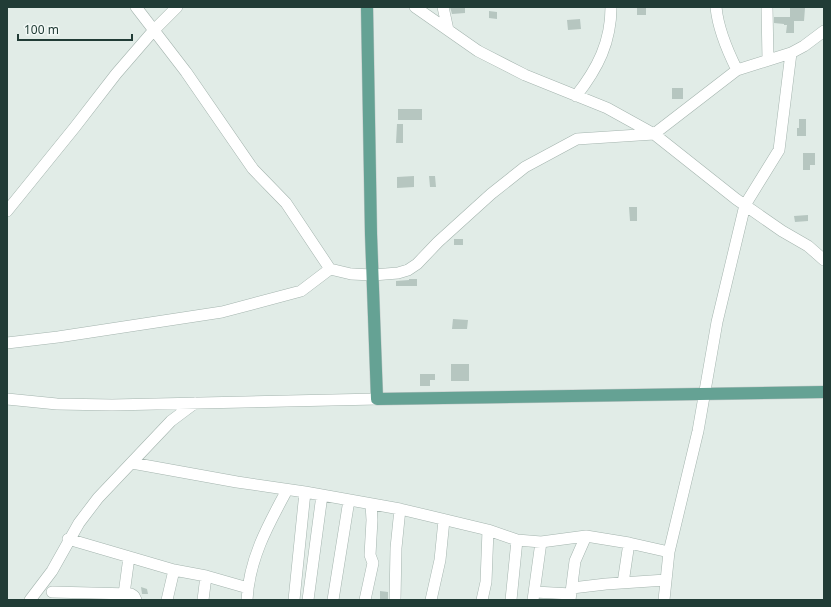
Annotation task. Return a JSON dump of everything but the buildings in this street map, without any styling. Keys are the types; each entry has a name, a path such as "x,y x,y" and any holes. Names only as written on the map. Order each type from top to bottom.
{"main road":[{"path":"367,7 377,399 824,392"}],"street":[{"path":"136,7 186,72 253,169 286,203 330,269 351,274 373,275 398,273 408,270 417,264 438,242 491,194 525,167 577,139 654,134 737,70 791,53 804,46 824,30"},
{"path":"7,212 116,74 154,30 177,7"},
{"path":"415,7 485,55 525,75 607,108 654,134 744,205 782,231 808,246 824,260"},
{"path":"430,7 437,22"},
{"path":"443,7 448,30"},
{"path":"576,96 590,79 603,53 609,32 610,7"},
{"path":"716,7 717,19 724,42 737,70"},
{"path":"767,7 768,60"},
{"path":"664,600 669,552 698,431 717,322 744,205 779,150 791,53"},
{"path":"7,343 58,338 222,312 301,291 330,269"},
{"path":"7,400 96,405 377,399"},
{"path":"30,600 52,571 68,539 98,498 148,444 171,422 195,403"},
{"path":"132,463 400,509 488,530 517,540 541,542 586,536 629,543 669,552"},
{"path":"247,600 252,564 271,520 287,490"},
{"path":"294,600 304,492"},
{"path":"308,600 322,495"},
{"path":"333,600 349,500"},
{"path":"365,600 373,563 370,555 372,520 371,504"},
{"path":"394,600 396,548 400,509"},
{"path":"431,600 440,560 444,520"},
{"path":"482,600 486,582 488,530"},
{"path":"571,594 575,561 586,536"},
{"path":"68,539 174,570 206,576 248,588"},
{"path":"510,600 517,540"},
{"path":"541,542 534,596 571,594 606,584 666,580"},
{"path":"623,583 629,543"},
{"path":"124,594 129,557"},
{"path":"167,600 174,570"},
{"path":"52,571 52,596 86,597 124,594 133,595 136,600"},
{"path":"203,600 206,576"}]}
